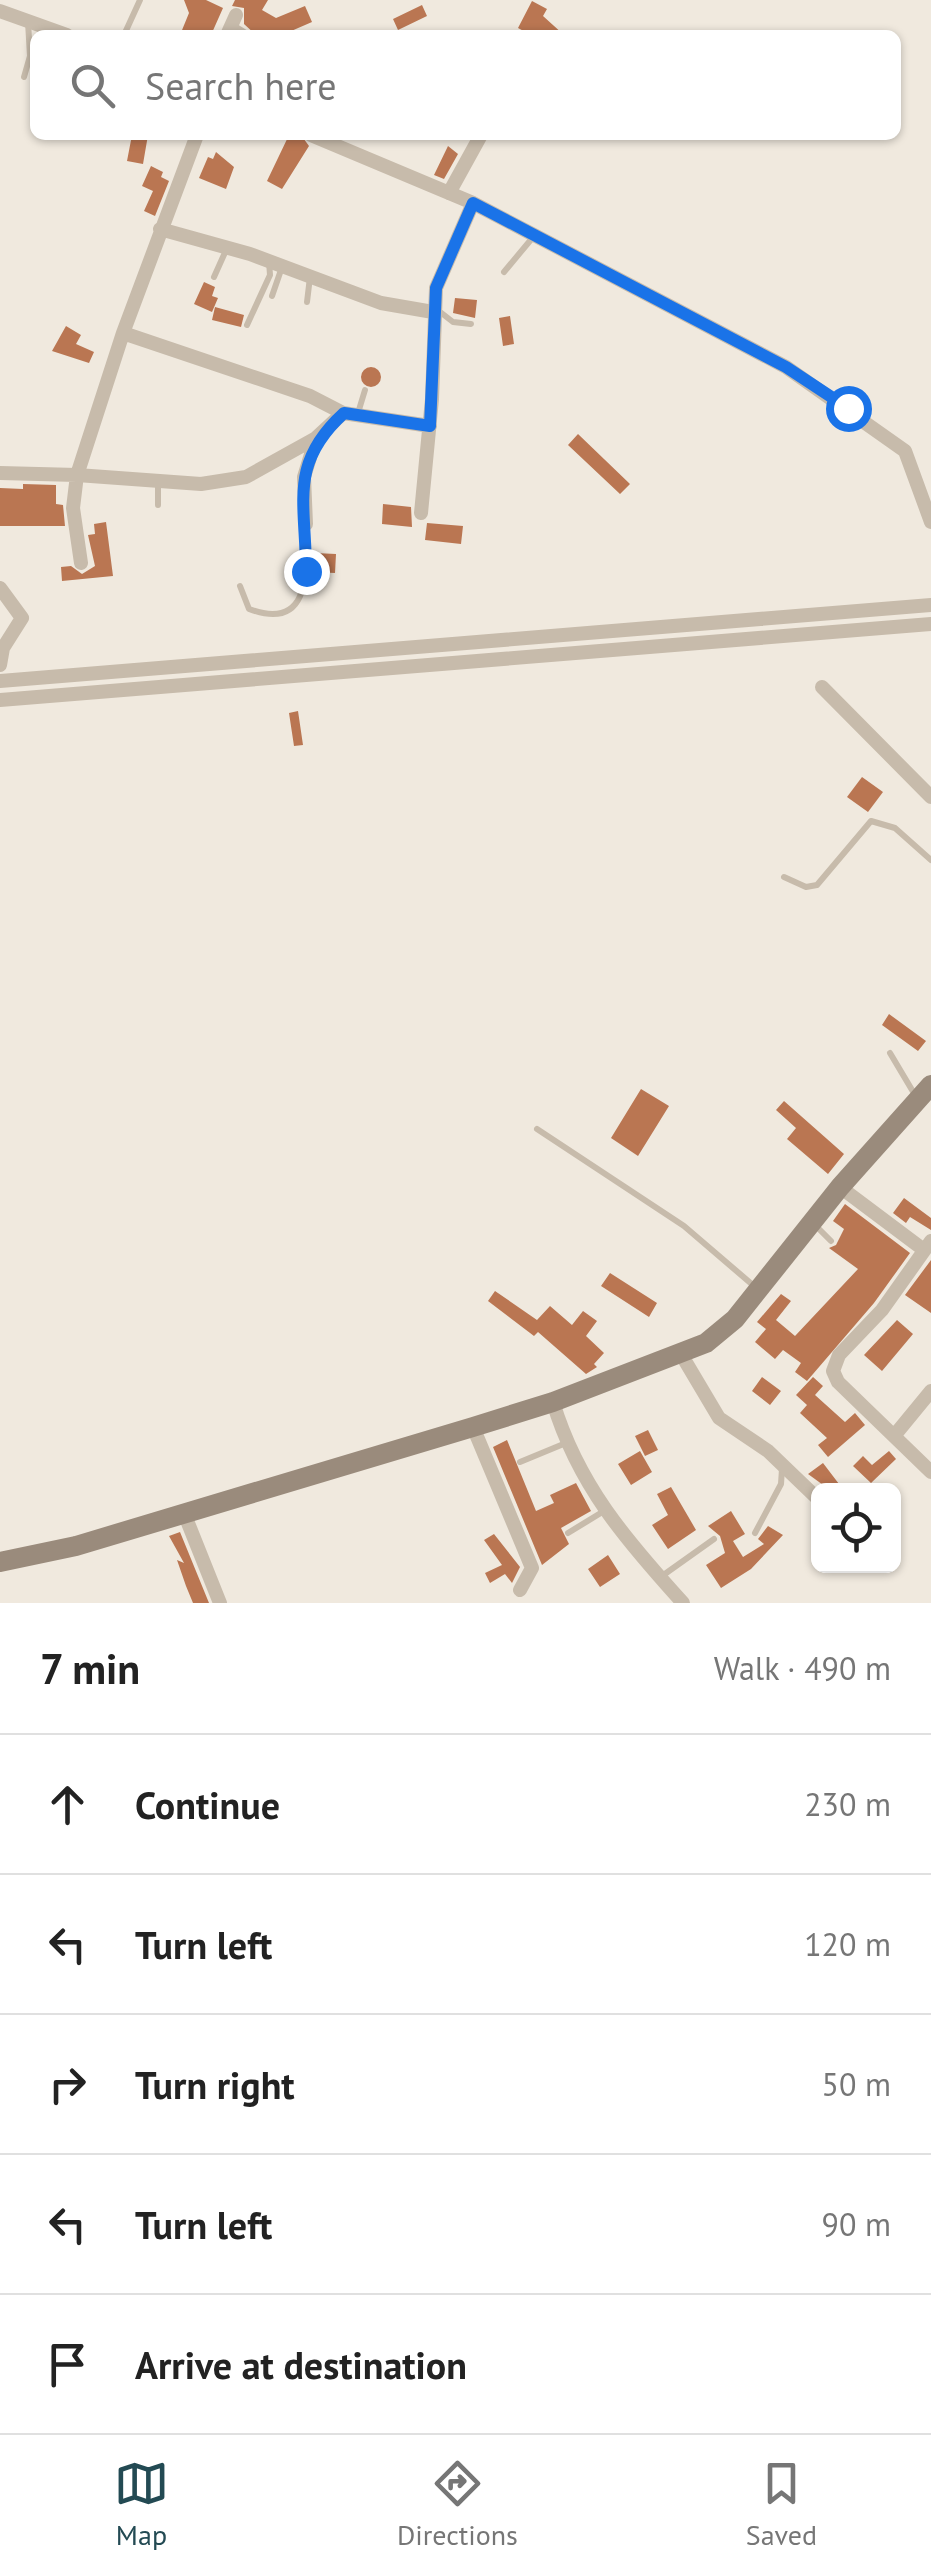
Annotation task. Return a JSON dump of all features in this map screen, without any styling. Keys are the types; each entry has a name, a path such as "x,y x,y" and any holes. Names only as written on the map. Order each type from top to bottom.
{"street":[{"path":"0,11 54,30"},
{"path":"81,563 73,508 78,475 123,333 195,140"},
{"path":"323,140 473,203 786,367 904,451 931,522"},
{"path":"448,193 478,140"},
{"path":"421,513 430,426 433,310 446,259 473,203"},
{"path":"160,229 228,247 381,303 433,310"},
{"path":"123,333 351,413 430,426"},
{"path":"0,473 201,484 246,477 316,438 351,413"},
{"path":"306,524 304,477 316,438"},
{"path":"0,588 22,618 2,648 0,665"},
{"path":"0,681 931,605"},
{"path":"0,700 931,624"},
{"path":"822,687 931,797"},
{"path":"0,1562 76,1546 553,1402 680,1354 722,1333 840,1186 924,1092"},
{"path":"840,1186 928,1245 882,1310 839,1355 833,1371 838,1382 931,1472"},
{"path":"680,1354 719,1418 780,1463 811,1492"},
{"path":"894,1436 931,1392"},
{"path":"553,1402 567,1442 604,1512 683,1603"},
{"path":"473,1427 532,1568 520,1590"},
{"path":"184,1513 220,1603"}],"lane":[{"path":"126,30 140,0"},
{"path":"24,77 30,56 27,20"},
{"path":"504,272 535,235"},
{"path":"214,278 228,247"},
{"path":"272,296 275,263"},
{"path":"247,325 275,263"},
{"path":"307,302 310,276"},
{"path":"433,310 453,322 471,324"},
{"path":"351,413 364,390"},
{"path":"158,481 158,506"},
{"path":"240,586 249,609 266,615 290,609 306,591 306,524"},
{"path":"784,877 806,887 817,885 870,821 895,828 931,860"},
{"path":"890,1053 924,1092"},
{"path":"537,1129 684,1226 759,1290"},
{"path":"814,1220 831,1240"},
{"path":"520,1462 567,1442"},
{"path":"755,1533 781,1484 780,1463"},
{"path":"568,1534 604,1512"},
{"path":"660,1578 714,1539"}],"building":[{"path":"184,0 206,0 223,8 213,30 182,30 189,13"},
{"path":"235,0 268,0 262,10 276,18 305,6 312,22 294,30 251,30 244,24 244,8 232,6"},
{"path":"532,1 547,9 543,16 558,30 522,30 518,28"},
{"path":"422,5 427,16 398,30 393,19"},
{"path":"131,140 147,140 143,164 127,161"},
{"path":"287,140 305,140 309,146 282,189 267,181"},
{"path":"448,146 458,154 444,179 434,175"},
{"path":"216,152 234,167 226,189 199,178 208,157 213,159"},
{"path":"151,166 163,172 161,177 169,181 155,216 144,211 153,191 142,186"},
{"path":"204,282 215,287 212,296 218,298 212,312 194,304"},
{"path":"455,298 477,300 475,318 453,313"},
{"path":"215,307 244,315 241,327 212,320"},
{"path":"510,316 514,344 503,346 499,318"},
{"path":"66,326 81,335 76,344 94,352 89,363 52,351"},
{"path":"367,367 375,367 381,377 375,387 367,387 361,381 361,373"},
{"path":"578,434 630,484 620,494 568,445"},
{"path":"23,484 56,485 56,504 63,505 65,526 0,526 0,488 23,489"},
{"path":"383,504 411,507 412,527 382,524"},
{"path":"106,522 113,576 62,581 61,567 71,566 82,574 95,566 88,535 95,534 94,524"},
{"path":"427,523 463,526 461,544 425,540"},
{"path":"315,553 336,554 335,573 314,572"},
{"path":"298,711 303,745 294,746 289,713"},
{"path":"862,777 883,792 868,812 847,797"},
{"path":"889,1014 926,1041 918,1051 882,1025"},
{"path":"641,1089 669,1106 638,1156 611,1138"},
{"path":"784,1101 844,1154 828,1174 787,1139 796,1128 776,1110"},
{"path":"904,1198 931,1218 931,1230 910,1217 906,1223 893,1213"},
{"path":"845,1204 910,1253 874,1303 807,1381 795,1372 801,1363 783,1350 775,1359 755,1342 766,1329 757,1322 781,1294 791,1301 776,1320 795,1336 858,1269 829,1248 836,1245 844,1229 833,1221"},
{"path":"931,1260 931,1313 905,1295"},
{"path":"610,1273 657,1303 649,1317 601,1286"},
{"path":"495,1291 537,1320 550,1306 572,1325 583,1311 597,1321 586,1336 604,1353 594,1364 597,1367 586,1374 538,1332 534,1336 488,1301"},
{"path":"897,1320 913,1334 882,1371 864,1355"},
{"path":"762,1377 781,1391 770,1405 752,1391"},
{"path":"813,1377 823,1386 815,1395 845,1422 855,1413 865,1425 828,1457 818,1445 827,1438 800,1413 807,1405 796,1395"},
{"path":"648,1430 658,1450 645,1456 635,1436"},
{"path":"507,1440 536,1511 554,1503 550,1495 576,1483 591,1511 561,1528 569,1544 542,1565 493,1447"},
{"path":"640,1451 652,1472 631,1485 618,1464"},
{"path":"889,1451 896,1459 871,1483 853,1466 863,1456 872,1465"},
{"path":"823,1463 838,1483 820,1483 808,1474"},
{"path":"671,1487 696,1530 668,1549 652,1525 668,1515 657,1494"},
{"path":"731,1511 745,1534 733,1541 743,1557 764,1544 758,1539 768,1526 783,1535 751,1569 721,1588 706,1565 725,1553 720,1536 708,1526"},
{"path":"180,1532 209,1603 193,1603 186,1586 177,1560 184,1563 169,1536"},
{"path":"494,1534 520,1567 512,1583 505,1574 490,1583 485,1573 502,1565 484,1540"},
{"path":"608,1555 620,1574 600,1587 588,1569"}],"route":[{"path":"306,571 304,477 316,438 344,413 430,426 436,288 473,203 786,367 848,408"}]}
